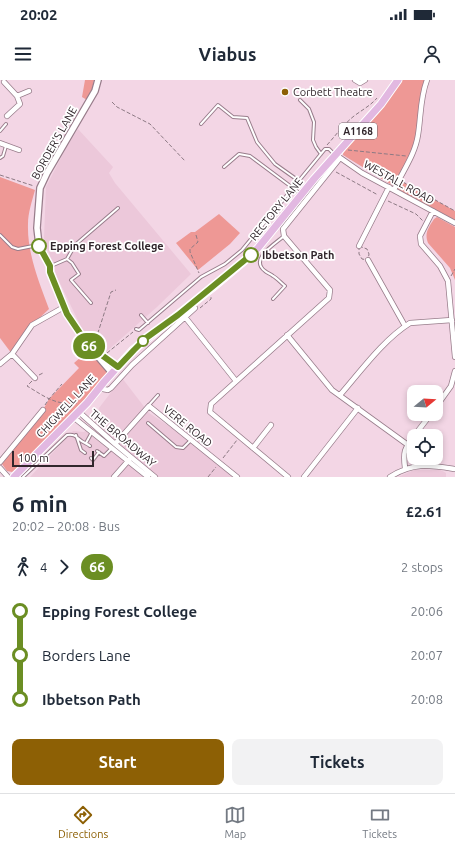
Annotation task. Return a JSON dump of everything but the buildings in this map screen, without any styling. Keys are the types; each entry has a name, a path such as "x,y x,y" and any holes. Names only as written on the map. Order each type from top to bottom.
{"main road":[{"name":"RECTORY LANE","path":"118,367 146,338 178,315 258,248 381,104 398,80"},
{"name":"CHIGWELL LANE","path":"14,477 79,412 98,388 118,367"}],"street":[{"name":"BORDER'S LANE","path":"98,80 95,91 47,173 40,188 37,228 39,245 50,266 50,272 67,314 112,373"},
{"path":"355,80 360,83 365,80"},
{"path":"359,246 392,188 399,180 411,157 418,136 423,88 427,80"},
{"path":"3,82 17,96 20,104 7,116"},
{"path":"17,96 29,91"},
{"path":"0,143 20,148"},
{"path":"288,477 210,412 211,404 329,298 330,290 284,236 284,229 337,156"},
{"name":"WESTALL ROAD","path":"337,156 362,173 392,188 455,224"},
{"path":"433,211 420,236 421,244 440,266 448,281 455,357"},
{"path":"368,260 405,326"},
{"path":"0,364 12,354 32,325 64,307"},
{"path":"98,388 108,390 123,373 196,308"},
{"path":"185,317 236,381"},
{"path":"340,395 382,347 405,326 410,323 452,320"},
{"path":"287,336 332,390 407,444"},
{"name":"BORDER'S LANE","path":"93,347 118,367"},
{"path":"12,354 35,378"},
{"path":"443,397 451,386 455,371"},
{"name":"VERE ROAD","path":"115,444 149,406 237,477"},
{"path":"304,477 358,408"},
{"path":"0,462 43,410"},
{"name":"THE BROADWAY","path":"79,412 115,444 148,477"},
{"name":"THE BROADWAY","path":"73,418 112,449 130,459 155,477"},
{"path":"419,429 426,421"},
{"path":"253,448 271,425"},
{"path":"405,468 403,455 407,447"},
{"path":"114,477 130,459"},
{"path":"390,477 405,468 430,465 455,469"},
{"path":"0,468 8,477"}],"lane":[{"path":"300,100 309,110 314,122 313,140 321,154"},
{"path":"201,124 218,105 232,117 247,118 257,142 275,164 299,181"},
{"path":"0,131 6,124"},
{"path":"0,158 3,156 6,145"},
{"path":"136,329 139,330 148,323 201,277 225,264 242,250 325,149 328,149 337,156"},
{"path":"224,167 239,154 250,156 302,195"},
{"path":"50,266 67,259 75,245 118,208"},
{"path":"0,235 12,247 18,249 39,245"},
{"path":"272,299 285,286 274,276 265,271 261,266 260,260 264,253 284,236"},
{"path":"67,259 72,263 79,274 71,280 91,303"},
{"path":"142,315 148,323"},
{"path":"149,406 158,395"},
{"path":"148,423 176,448 183,448 191,440"},
{"path":"86,443 92,432"},
{"path":"23,477 68,435 76,435 82,442 90,446"},
{"path":"76,435 81,450 85,453"},
{"path":"91,458 93,460 98,452 104,456 115,444"}],"path":[{"path":"325,149 325,147 343,126 354,116 368,107 379,96"},
{"path":"112,102 118,107 150,124 185,161"},
{"path":"342,148 347,150 411,157"},
{"path":"0,175 40,188"},
{"path":"399,180 455,211"},
{"path":"196,235 198,242 190,249 190,252 201,277"},
{"path":"359,246 367,249 369,254 368,260 362,259 359,254 359,246"},
{"path":"448,281 455,269"},
{"path":"93,347 111,292 116,290"},
{"path":"105,354 136,329"},
{"path":"43,373 27,386 49,399 66,404 77,403"},
{"path":"43,410 49,399 62,384"},
{"path":"208,477 240,437"}],"shaded area":[{"path":"85,80 94,80 87,100 82,97"},
{"path":"401,80 427,80 418,137 395,187 343,155 344,148"},
{"path":"78,129 113,167 109,173 115,183 191,274 157,307 106,352 99,349 84,333 57,277 44,238 46,187 66,148"},
{"path":"0,177 35,190 28,220 29,246 34,267 49,309 32,325 12,354 0,338"},
{"path":"401,181 455,211 455,220 397,189"},
{"path":"219,214 240,233 230,244 198,270 176,243 191,232 195,232"},
{"path":"437,217 455,227 455,280 450,268 428,243 427,233 429,227"},
{"path":"88,345 118,367 55,435 12,472 7,471 2,464 43,410 49,399 79,368 74,363 81,357 81,352"},
{"path":"122,378 149,413 190,440 235,477 30,477 73,431 84,432 97,419 99,408"},
{"path":"414,470 441,470 446,473 446,477 398,477"}],"bus line":[{"name":"66","path":"39,246 50,266 50,272 67,314 88,345 118,367 146,338 178,315 251,255"}],"place":[{"name":"Corbett Theatre","path":"285,92"},
{"name":"Epping Forest College","path":"39,246"},
{"name":"Ibbetson Path","path":"251,255"}]}
